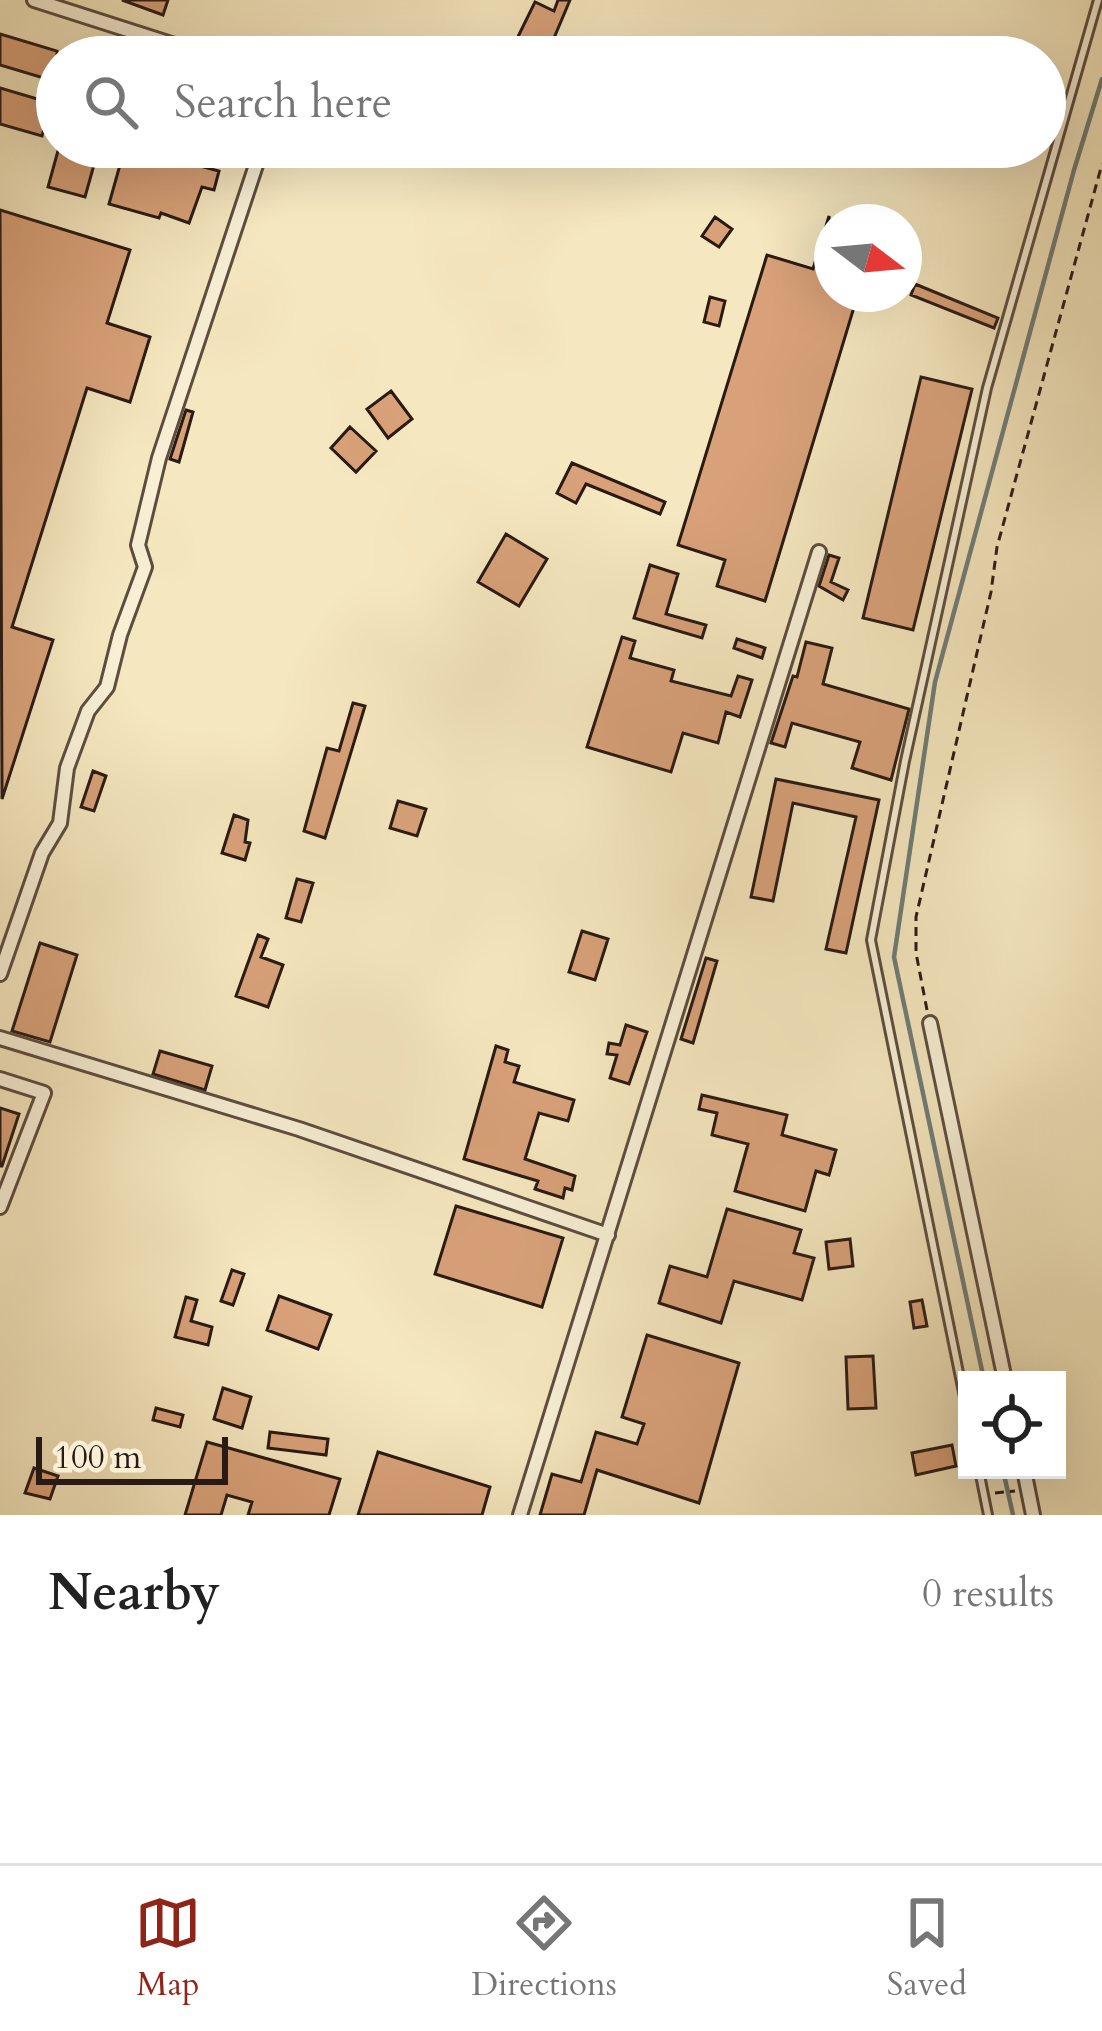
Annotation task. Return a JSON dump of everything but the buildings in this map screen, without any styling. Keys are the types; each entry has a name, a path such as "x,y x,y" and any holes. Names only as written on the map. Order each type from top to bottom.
{"street":[{"path":"34,0 146,36"},
{"path":"0,974 42,853 60,823 67,767 88,711 107,687 145,567 138,545 159,458 255,168"},
{"path":"520,1515 818,552"},
{"path":"930,1023 1003,1371"},
{"path":"0,1038 299,1129 608,1235"},
{"path":"0,1079 44,1094 0,1207"},
{"path":"1026,1479 1033,1515"}],"lane":[{"path":"1066,112 1098,0"},
{"path":"959,1371 871,940 987,388 1050,168"},
{"path":"981,1479 988,1515"}],"path":[{"path":"930,1023 916,953 916,917 992,592 997,547 1102,164"},
{"path":"984,1493 1029,1490"}],"waterway":[{"path":"982,1371 894,957 935,682 1102,79"},
{"path":"1005,1479 1013,1515"}]}
